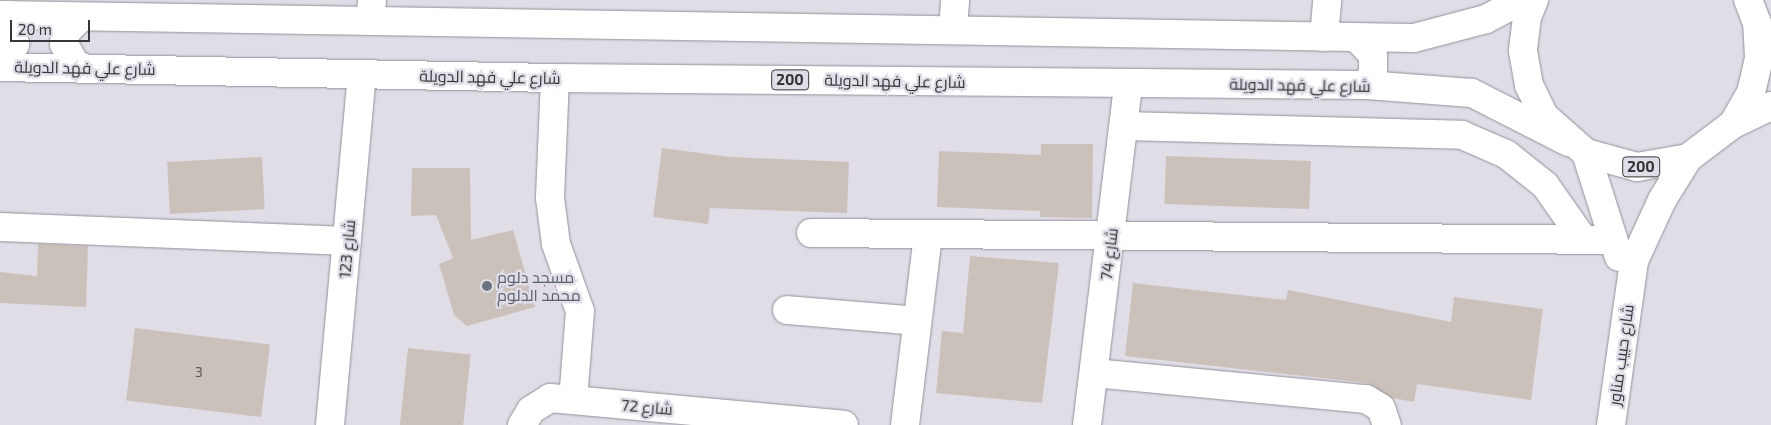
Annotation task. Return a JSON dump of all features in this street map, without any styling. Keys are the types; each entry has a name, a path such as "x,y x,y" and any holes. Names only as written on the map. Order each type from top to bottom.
{"main road":[{"path":"953,30 955,0"},
{"path":"1324,37 1327,0"},
{"path":"1,67 15,44 4,15 81,17 371,10 953,30 1414,38 1486,19 1521,0"},
{"path":"1534,0 1527,17 1523,51 1529,86 1544,116 1577,148"},
{"name":"200","path":"1733,124 1751,93 1759,58 1757,23 1748,0"},
{"path":"1765,0 1771,3"},
{"path":"81,17 65,33 64,44 67,55 86,68"},
{"path":"1356,37 1373,55 1373,72 1367,85"},
{"name":"شارع علي فهد الدويلة","path":"1,67 555,78 1367,85 1472,94 1577,148"},
{"name":"شارع 123","path":"330,425 362,74"},
{"path":"555,78 550,198 556,244 580,311 574,400"},
{"name":"شارع 74","path":"1087,425 1128,84"},
{"name":"200","path":"1577,148 1637,167 1688,158 1733,124 1771,106"},
{"path":"1124,126 1462,135 1506,154 1545,185 1583,240"},
{"name":"شارع حبيب مناور","path":"1577,148 1630,285"},
{"name":"شارع حبيب مناور","path":"1611,425 1634,261 1647,230 1688,158"},
{"path":"0,227 348,241"},
{"path":"812,233 1613,240"},
{"path":"905,425 928,234"},
{"path":"787,310 917,321"},
{"path":"1094,373 1366,399 1381,408 1387,425"},
{"name":"شارع 72","path":"522,425 531,410 550,398 574,400 665,417 844,425"}],"building":[{"path":"1041,144 1093,144 1092,218 1040,217 1040,211 937,207 939,151 1041,155"},
{"path":"662,148 730,157 849,162 847,213 710,208 708,224 653,217"},
{"path":"1166,156 1311,161 1309,209 1164,204"},
{"path":"262,157 265,209 170,214 167,162"},
{"name":"مسجد دلوم محمد الدلوم","path":"412,168 470,168 471,240 513,230 535,307 467,326 454,315 439,264 453,258 436,215 411,216"},
{"path":"38,244 88,246 86,307 0,303 0,272 37,276"},
{"path":"970,256 1059,263 1042,403 936,393 942,331 963,333"},
{"path":"1133,283 1286,300 1288,290 1451,322 1454,297 1543,309 1531,400 1417,384 1414,402 1392,398 1367,383 1125,356"},
{"path":"135,328 270,345 261,417 126,400"},
{"path":"408,348 471,355 463,425 400,425"}],"place":[{"name":"مسجد دلوم محمد الدلوم","path":"487,286"}]}
